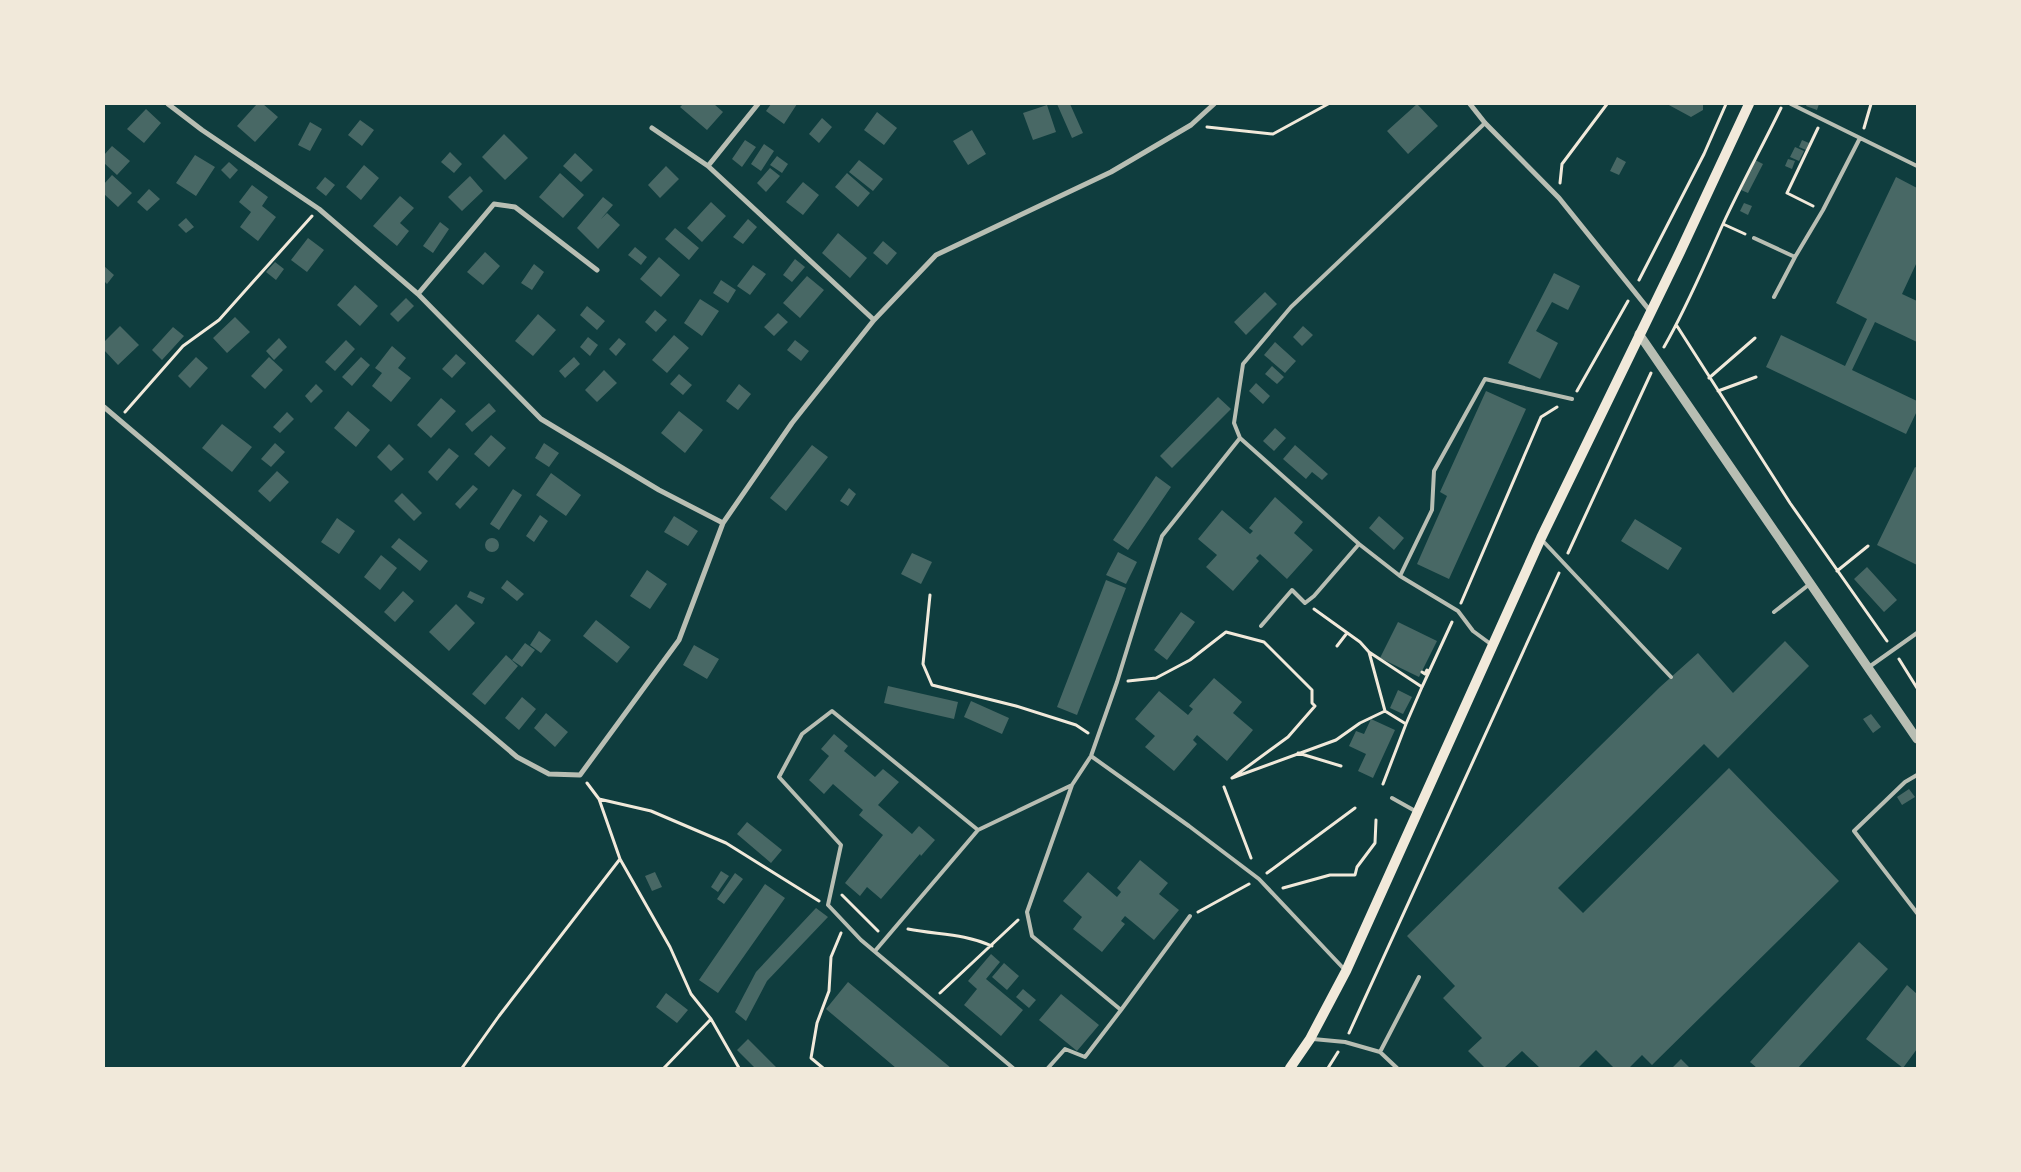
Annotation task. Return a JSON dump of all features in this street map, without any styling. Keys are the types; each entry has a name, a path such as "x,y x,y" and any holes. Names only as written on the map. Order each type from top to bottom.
{"main road":[{"path":"1290,1068 1310,1038 1346,971 1541,538 1749,104"}],"street":[{"path":"168,104 202,130 319,209 418,294 541,419 659,490 723,523"},
{"path":"708,166 758,104"},
{"path":"104,408 516,757 549,774 580,775 679,640 723,523 792,423 874,320 936,255 1111,172 1191,125 1214,104"},
{"path":"1470,104 1485,123 1559,198 1650,311"},
{"path":"652,128 708,166 874,320"},
{"path":"418,294 494,204 515,207 597,270"},
{"path":"1639,334 1658,359 1917,739"}],"lane":[{"path":"1791,104 1917,166"},
{"path":"1485,123 1291,307 1243,364 1234,423 1240,438 1359,544 1400,576 1458,611 1473,631 1494,646"},
{"path":"1774,297 1823,210 1860,138"},
{"path":"1754,238 1795,257"},
{"path":"1400,576 1432,510 1434,472 1485,379 1572,399"},
{"path":"1121,1010 1032,936 1026,912 1072,785 1091,756 1117,682 1162,536 1240,438"},
{"path":"1541,538 1563,564 1592,591 1671,677"},
{"path":"1261,626 1292,590 1305,603 1314,596 1359,544"},
{"path":"1774,612 1811,583"},
{"path":"1869,667 1917,633"},
{"path":"978,830 832,711 802,734 779,777 841,845 828,905 845,924 875,951 1013,1068"},
{"path":"1091,756 1259,879 1346,971"},
{"path":"1917,776 1905,782 1854,832 1917,913"},
{"path":"875,951 978,830 1072,785"},
{"path":"1392,798 1417,812"},
{"path":"1048,1068 1065,1049 1085,1057 1190,916"},
{"path":"1380,1052 1419,977"},
{"path":"1310,1038 1345,1042 1380,1052 1397,1068"}],"path":[{"path":"1191,125 1273,134 1328,104"},
{"path":"1559,198 1562,164 1607,104"},
{"path":"1328,1068 1345,1042 1658,359 1677,326 1723,224 1783,104"},
{"path":"1860,138 1871,104"},
{"path":"1822,119 1787,193 1823,210"},
{"path":"118,420 183,346 218,320 319,209"},
{"path":"1723,224 1754,238"},
{"path":"1677,326 1709,378 1837,571 1893,649 1917,688"},
{"path":"1709,378 1755,338"},
{"path":"1718,391 1756,377"},
{"path":"1837,571 1868,546"},
{"path":"930,595 923,664 932,685 1016,706 1076,725 1097,739"},
{"path":"1305,603 1347,633 1369,652 1422,687 1383,784"},
{"path":"1117,682 1156,678 1190,660 1226,632 1264,642 1312,690 1312,703 1315,706 1288,737 1232,778 1336,740 1360,723 1385,711"},
{"path":"1337,646 1347,633"},
{"path":"1369,652 1385,711 1406,724"},
{"path":"1422,672 1425,674 1427,670"},
{"path":"1297,753 1341,766"},
{"path":"580,775 599,799 620,859 670,947 691,994 712,1019 739,1068"},
{"path":"1224,787 1259,879 1282,889 1330,876 1355,875 1357,867 1375,843 1376,820"},
{"path":"599,799 651,811 726,843 828,905"},
{"path":"1190,916 1259,879 1355,808"},
{"path":"462,1068 499,1016 620,859"},
{"path":"932,1000 1026,912"},
{"path":"823,1068 812,1058 817,1023 829,990 832,957 845,924"},
{"path":"664,1068 712,1019"}],"building":[{"path":"257,104 263,104 278,117 255,142 237,126"},
{"path":"683,104 714,104 723,112 707,130 680,107"},
{"path":"771,104 797,104 784,124 766,111"},
{"path":"1057,104 1070,104 1083,133 1072,138"},
{"path":"1417,104 1438,126 1408,154 1387,131"},
{"path":"1667,104 1703,104 1703,110 1691,117"},
{"path":"1807,104 1819,104 1817,110 1806,106"},
{"path":"1047,105 1056,132 1033,140 1023,113"},
{"path":"146,109 161,123 144,143 127,129"},
{"path":"877,112 897,128 884,145 864,130"},
{"path":"822,118 832,127 819,143 809,134"},
{"path":"360,120 374,130 362,146 348,135"},
{"path":"310,122 322,129 310,151 298,145"},
{"path":"972,130 986,154 968,165 953,141"},
{"path":"504,134 528,158 505,180 482,157"},
{"path":"745,140 756,147 742,167 732,159"},
{"path":"1802,140 1809,143 1806,150 1799,147"},
{"path":"764,144 774,151 761,171 751,164"},
{"path":"112,146 130,161 117,175 104,163 104,155"},
{"path":"1795,147 1804,151 1799,161 1790,157"},
{"path":"450,152 462,164 454,173 441,162"},
{"path":"575,153 593,170 581,182 563,166"},
{"path":"195,155 215,167 196,196 176,183"},
{"path":"777,156 788,164 782,173 770,165"},
{"path":"1617,157 1626,162 1619,175 1610,171"},
{"path":"1788,159 1795,161 1792,169 1785,166"},
{"path":"859,160 883,179 873,191 849,172"},
{"path":"1755,160 1763,164 1748,193 1741,190"},
{"path":"229,162 238,170 230,179 221,170"},
{"path":"364,165 379,178 361,200 346,187"},
{"path":"666,166 679,179 660,198 648,185"},
{"path":"770,168 780,176 766,192 757,183"},
{"path":"560,173 584,195 563,218 539,197"},
{"path":"847,173 870,193 858,207 835,187"},
{"path":"112,175 132,193 118,207 104,194 104,184"},
{"path":"470,176 483,191 462,211 448,197"},
{"path":"325,177 335,185 326,196 316,188"},
{"path":"1896,177 1917,188 1917,262 1902,294 1917,301 1917,342 1875,322 1852,370 1917,401 1917,411 1906,434 1766,367 1781,335 1845,366 1867,319 1836,303"},
{"path":"803,182 819,195 803,215 786,202"},
{"path":"252,185 268,197 262,206 276,217 258,241 240,227 251,212 239,202"},
{"path":"149,189 160,199 147,211 137,202"},
{"path":"400,196 414,208 400,223 409,231 397,246 373,226"},
{"path":"603,197 613,205 601,219 607,213 620,225 598,249 577,228"},
{"path":"711,202 726,216 702,242 687,228"},
{"path":"1744,203 1752,206 1748,215 1740,211"},
{"path":"186,218 194,227 186,233 178,225"},
{"path":"748,219 757,227 743,244 733,237"},
{"path":"440,222 449,229 433,253 423,246"},
{"path":"675,228 699,248 689,260 665,239"},
{"path":"838,233 867,258 850,278 822,253"},
{"path":"308,238 324,250 307,272 291,260"},
{"path":"883,241 897,253 887,265 873,253"},
{"path":"635,247 647,257 641,265 628,255"},
{"path":"485,252 500,266 483,285 467,272"},
{"path":"659,257 680,275 661,297 640,279"},
{"path":"795,259 805,267 792,282 783,275"},
{"path":"275,262 284,269 276,280 266,272"},
{"path":"534,264 544,272 532,290 521,283"},
{"path":"753,265 766,274 750,295 737,286"},
{"path":"104,266 114,275 107,284 104,281"},
{"path":"1554,273 1580,286 1568,310 1552,302 1536,331 1558,343 1540,379 1508,363"},
{"path":"807,276 824,290 800,318 783,303"},
{"path":"721,280 736,290 728,303 713,293"},
{"path":"355,285 378,306 360,326 337,305"},
{"path":"1265,292 1277,304 1246,335 1234,322"},
{"path":"406,298 414,306 398,322 390,314"},
{"path":"700,299 719,311 702,336 684,323"},
{"path":"587,306 605,321 597,330 580,315"},
{"path":"655,310 667,320 656,332 645,322"},
{"path":"778,313 788,322 774,336 764,327"},
{"path":"538,314 556,330 533,356 515,341"},
{"path":"235,317 250,332 227,353 213,338"},
{"path":"120,326 139,345 118,365 104,350 104,342"},
{"path":"1303,326 1313,335 1302,346 1293,337"},
{"path":"173,327 184,336 162,360 152,350"},
{"path":"674,335 689,348 667,373 652,360"},
{"path":"588,337 598,345 590,356 580,347"},
{"path":"279,338 287,347 274,360 266,351"},
{"path":"619,338 626,344 616,356 609,349"},
{"path":"346,340 355,349 335,371 325,362"},
{"path":"795,340 809,351 801,361 787,350"},
{"path":"1275,342 1296,361 1285,373 1264,355"},
{"path":"392,346 406,358 398,368 411,378 391,402 372,386 382,373 375,368"},
{"path":"456,354 466,363 452,378 442,369"},
{"path":"196,357 208,368 190,388 178,376"},
{"path":"269,357 283,370 265,389 251,376"},
{"path":"361,357 370,365 352,386 342,377"},
{"path":"574,357 580,364 565,378 559,371"},
{"path":"1272,366 1284,377 1277,384 1265,374"},
{"path":"604,370 617,383 597,402 585,390"},
{"path":"679,374 692,385 683,395 670,384"},
{"path":"1256,383 1270,396 1263,404 1249,391"},
{"path":"316,384 323,391 311,403 305,396"},
{"path":"739,384 751,394 738,410 726,401"},
{"path":"1486,391 1526,409 1449,579 1417,564 1447,496 1440,492"},
{"path":"1218,397 1231,409 1172,468 1160,456"},
{"path":"441,398 456,411 431,438 417,425"},
{"path":"489,403 496,411 472,432 465,424"},
{"path":"348,411 370,430 356,447 334,428"},
{"path":"679,411 703,430 685,453 661,433"},
{"path":"287,412 294,419 280,433 273,427"},
{"path":"222,424 252,447 232,472 202,448"},
{"path":"1275,428 1286,438 1274,451 1263,441"},
{"path":"491,435 506,448 489,467 474,454"},
{"path":"275,443 285,452 271,467 261,459"},
{"path":"544,443 559,453 549,467 535,458"},
{"path":"389,444 404,459 391,471 377,457"},
{"path":"812,445 828,457 786,511 770,498"},
{"path":"1295,445 1328,474 1322,480 1312,472 1306,479 1283,459"},
{"path":"449,448 459,456 437,481 428,472"},
{"path":"1915,467 1917,468 1917,565 1877,545"},
{"path":"277,471 289,482 270,502 258,491"},
{"path":"551,473 581,495 566,516 536,495"},
{"path":"1156,476 1171,487 1128,550 1113,540"},
{"path":"473,485 478,489 460,509 455,504"},
{"path":"849,488 856,494 848,506 840,501"},
{"path":"513,489 522,495 499,530 490,524"},
{"path":"402,493 422,513 414,521 394,501"},
{"path":"1275,497 1303,522 1294,533 1313,550 1287,579 1260,554 1256,558 1259,561 1233,591 1206,567 1217,555 1198,539 1222,510 1250,534 1253,531 1249,528"},
{"path":"540,515 548,521 534,542 526,536"},
{"path":"674,516 698,531 688,546 664,532"},
{"path":"1379,516 1404,538 1394,550 1369,528"},
{"path":"337,518 355,531 339,554 321,542"},
{"path":"1635,519 1682,548 1668,570 1621,541"},
{"path":"399,538 428,561 420,571 391,547"},
{"path":"489,538 495,538 499,545 495,552 489,552 485,548 485,542"},
{"path":"1118,552 1137,562 1126,584 1106,575"},
{"path":"912,553 932,562 921,584 901,574"},
{"path":"381,555 397,568 380,590 364,577"},
{"path":"1867,567 1897,600 1884,612 1854,579"},
{"path":"647,570 667,584 650,609 630,596"},
{"path":"507,580 524,594 517,601 501,588"},
{"path":"1106,580 1126,588 1077,715 1057,707"},
{"path":"403,591 414,601 395,622 384,612"},
{"path":"470,591 485,598 482,604 467,597"},
{"path":"456,604 475,623 449,651 429,632"},
{"path":"1181,612 1195,622 1167,660 1154,650"},
{"path":"596,620 630,647 617,663 583,636"},
{"path":"1398,622 1437,641 1419,677 1380,658"},
{"path":"539,631 551,640 541,653 530,645"},
{"path":"1785,641 1809,666 1718,758 1704,744 1558,888 1583,913 1729,768 1839,881 1652,1065 1642,1055 1629,1068 1614,1068 1596,1050 1578,1068 1540,1068 1522,1051 1504,1068 1485,1068 1468,1051 1482,1038 1443,998 1455,986 1407,936 1660,687 1698,653 1733,693"},
{"path":"525,643 535,650 522,667 512,660"},
{"path":"694,645 719,659 707,679 683,665"},
{"path":"506,655 518,666 485,705 472,694"},
{"path":"1214,678 1242,702 1233,713 1253,730 1227,761 1197,735 1193,740 1197,744 1174,771 1145,747 1155,736 1135,719 1159,691 1188,715 1193,709 1189,706"},
{"path":"888,686 958,702 954,719 884,703"},
{"path":"1398,690 1412,697 1403,714 1390,708"},
{"path":"522,697 536,709 519,730 505,718"},
{"path":"971,701 1009,718 1002,734 964,717"},
{"path":"546,713 568,732 555,747 534,728"},
{"path":"1871,714 1881,727 1873,733 1863,719"},
{"path":"1371,719 1395,730 1373,778 1358,771 1366,754 1349,746 1356,731 1364,734"},
{"path":"834,734 848,746 844,751 875,777 883,769 899,782 878,805 912,834 919,826 935,840 921,856 920,854 881,899 867,887 860,896 845,883 883,835 859,815 863,810 833,784 824,794 809,780 829,756 821,749"},
{"path":"1909,789 1915,797 1902,805 1897,797"},
{"path":"747,822 782,850 771,863 737,834"},
{"path":"1140,860 1168,883 1159,894 1179,910 1154,940 1125,916 1121,921 1125,924 1102,952 1073,929 1082,917 1063,901 1088,872 1117,897 1121,892 1117,888"},
{"path":"721,871 729,876 718,892 711,887"},
{"path":"655,872 662,887 652,891 645,876"},
{"path":"735,873 743,879 724,904 717,899"},
{"path":"765,884 785,898 718,993 699,980"},
{"path":"816,908 828,917 767,981 746,1021 735,1012 756,972"},
{"path":"1859,942 1888,969 1798,1068 1757,1068 1750,1062"},
{"path":"991,954 1000,962 986,979 1023,1010 1001,1036 964,1005 977,989 968,981"},
{"path":"1004,963 1019,976 1007,990 992,977"},
{"path":"848,982 951,1068 896,1068 826,1009"},
{"path":"1907,985 1917,994 1917,1049 1903,1068 1866,1039"},
{"path":"1023,989 1036,1000 1029,1008 1016,997"},
{"path":"666,993 688,1010 677,1023 656,1007"},
{"path":"1061,994 1099,1025 1077,1051 1039,1020"},
{"path":"748,1039 777,1068 755,1068 737,1050"},
{"path":"1681,1059 1690,1068 1672,1068"}]}
